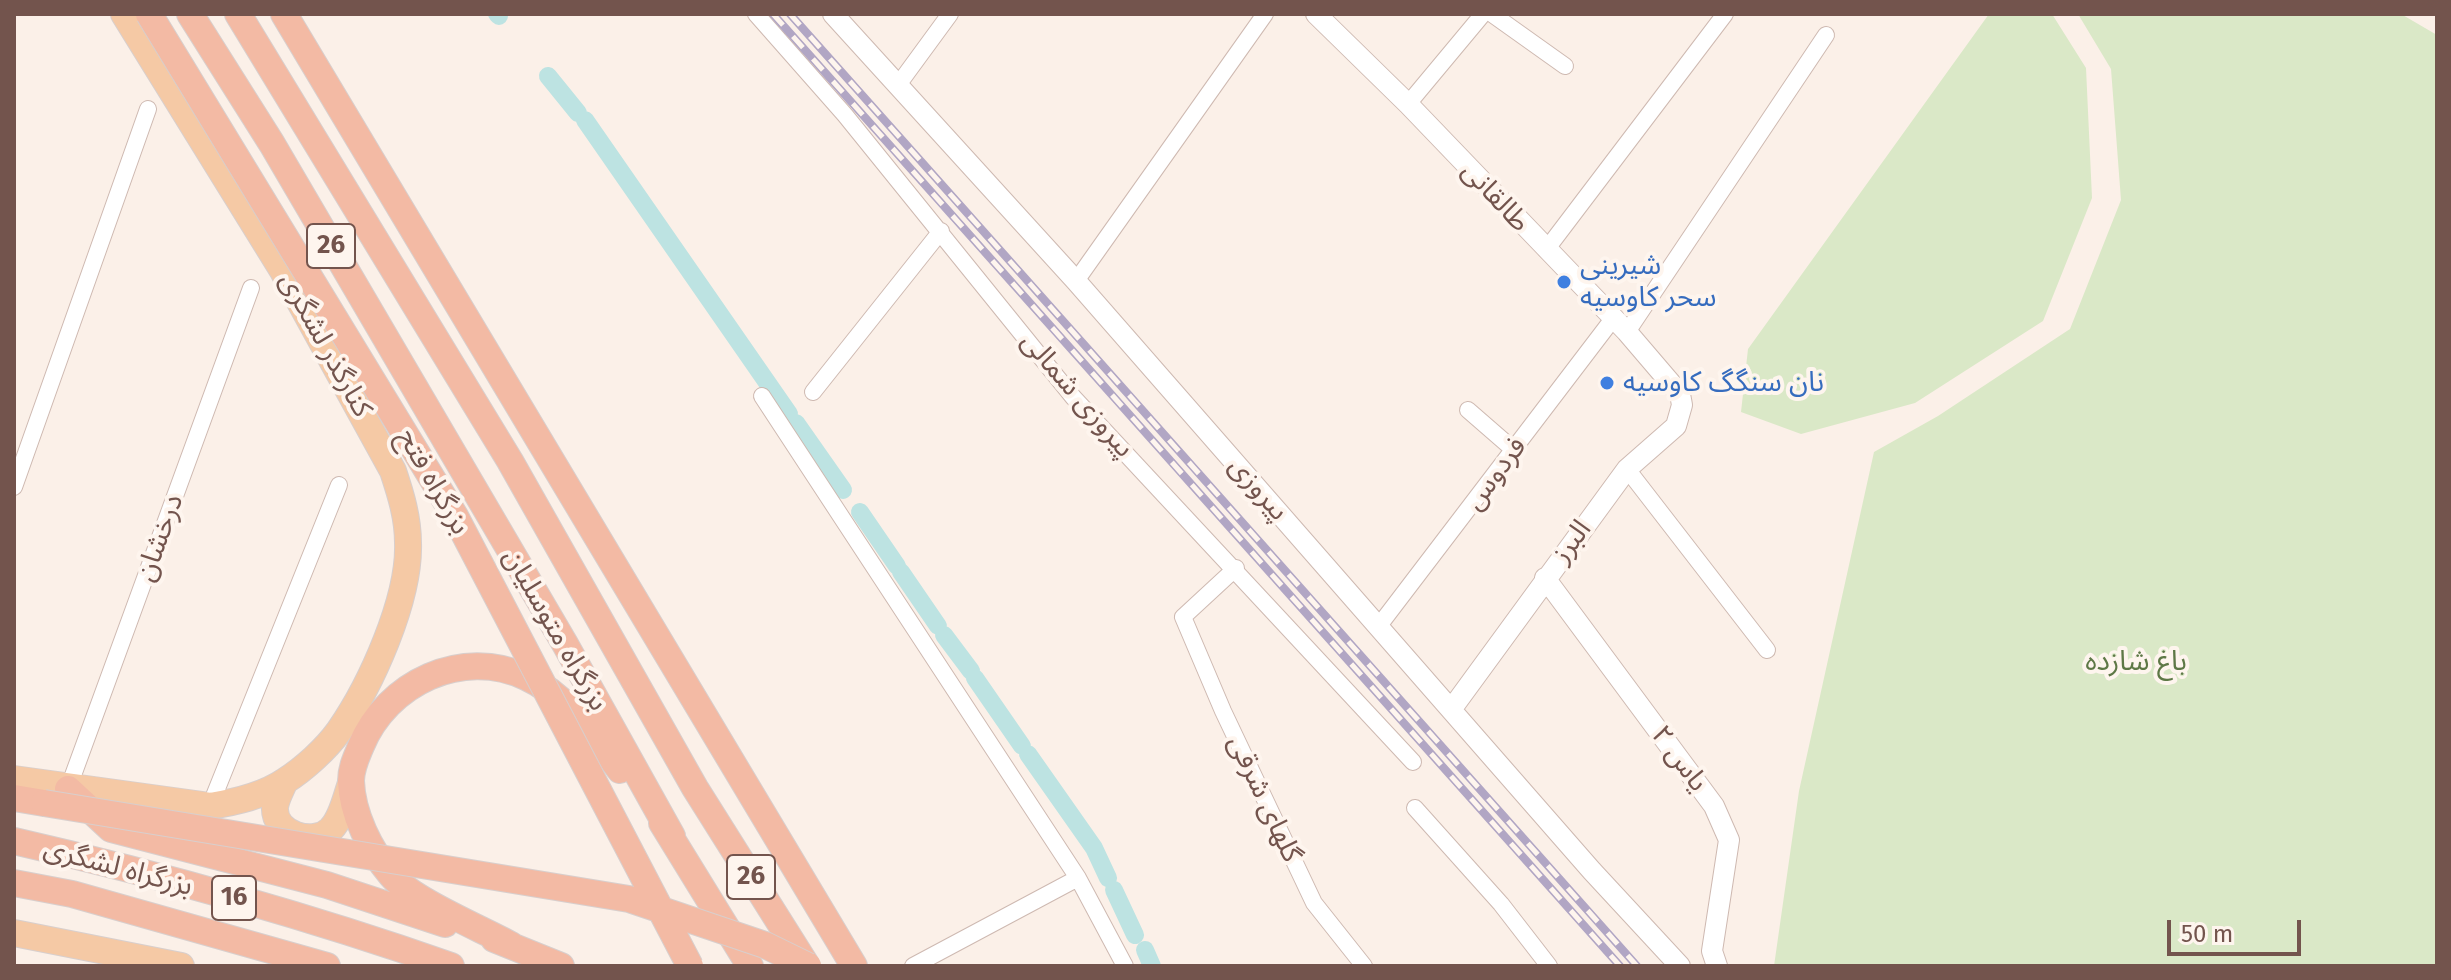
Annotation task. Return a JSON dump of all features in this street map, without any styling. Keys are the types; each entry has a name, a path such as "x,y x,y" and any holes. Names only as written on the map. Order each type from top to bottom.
{"highway":[{"name":"بزرگراه فتح","path":"149,14 455,516 690,966"},
{"name":"بزرگراه متوسلیان","path":"190,14 272,144 565,644 672,836"},
{"name":"بزرگراه متوسلیان","path":"238,14 510,461 695,788 808,966"},
{"path":"284,14 854,966"},
{"path":"511,945 407,889 392,877 366,839 351,783 353,767 370,725 413,683 445,670 477,665 528,678 579,716 672,836"},
{"path":"68,789 111,829 327,885 511,945 561,966"},
{"path":"14,798 629,899 765,945 808,966"},
{"name":"26","path":"672,836 750,966"},
{"name":"بزرگراه لشگری","path":"14,841 99,860 349,930 451,966"},
{"name":"بزرگراه لشگری","path":"14,883 72,894 327,966"}],"main road":[{"name":"کنارگذر لشگری","path":"14,779 68,789 210,806 241,801 284,783 338,732 395,615 409,546 403,502 393,471 363,412 290,283 124,14"},
{"path":"284,783 275,808 280,823 285,830 304,837 322,836 333,828 351,783"},
{"path":"14,933 88,956 181,966"}],"street":[{"name":"پیروزی شمالی","path":"756,14 941,231 1073,397 1236,568 1413,762"},
{"name":"پیروزی","path":"833,14 1076,281 1378,627 1453,707 1592,871 1680,966"},
{"path":"898,85 950,14"},
{"path":"1076,281 1265,14"},
{"name":"طالقانی","path":"1316,14 1408,104 1671,382"},
{"path":"1408,104 1483,14"},
{"path":"1492,14 1565,66"},
{"path":"1546,250 1725,14"},
{"name":"فردوس","path":"1378,627 1514,450 1619,326 1826,35"},
{"path":"14,487 148,109"},
{"path":"813,392 941,231"},
{"name":"درخشان","path":"68,789 251,288"},
{"name":"البرز","path":"1453,707 1627,469 1676,426 1682,405 1680,394 1671,382"},
{"path":"762,396 1078,878 1125,966"},
{"path":"1468,410 1514,450"},
{"path":"1627,469 1767,650"},
{"path":"210,806 339,485"},
{"name":"گلهای شرقی","path":"1236,568 1185,613 1185,620 1229,724 1314,903 1364,966"},
{"name":"یاس ۲","path":"1545,578 1714,806 1729,840 1712,951 1717,966"},
{"path":"1415,808 1501,904 1549,966"},
{"path":"913,966 1078,878"}],"green space":[{"path":"1989,14 2052,14 2086,68 2092,198 2043,321 1915,403 1801,434 1741,412 1748,349"},
{"name":"باغ شازده","path":"2078,14 2401,14 2437,35 2437,966 1774,966 1799,791 1874,452 1938,416 2070,329 2121,200 2111,69"}],"waterway":[{"path":"548,76 578,113"},
{"path":"585,120 789,414"},
{"path":"796,423 843,490"},
{"path":"860,512 897,566"},
{"path":"901,572 938,626"},
{"path":"944,635 971,671"},
{"path":"975,678 1022,746"},
{"path":"1028,754 1094,848 1108,878"},
{"path":"1114,890 1135,935"},
{"path":"1145,950 1152,966"}],"railway":[{"path":"773,14 1620,966"},
{"path":"790,14 1637,966"}],"place":[{"name":"شیرینی سحر کاوسیه","path":"1564,282"},
{"name":"نان سنگگ کاوسیه","path":"1607,383"}]}
